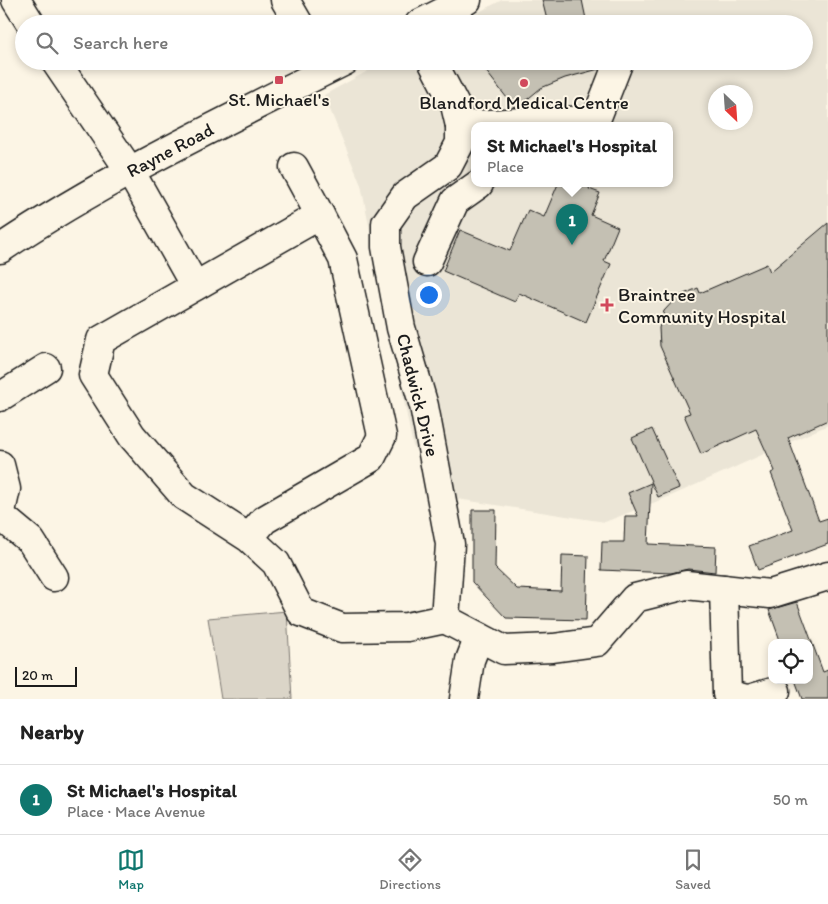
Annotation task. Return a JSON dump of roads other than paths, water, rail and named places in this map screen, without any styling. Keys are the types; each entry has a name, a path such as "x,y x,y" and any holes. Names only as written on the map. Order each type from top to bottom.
{"street":[{"path":"16,0 25,15"},
{"path":"285,0 294,15"},
{"path":"437,15 467,0"},
{"path":"62,70 130,171 195,286"},
{"name":"Rayne Road","path":"0,248 130,171 320,70"},
{"name":"Chadwick Drive","path":"437,70 455,105 460,126 460,143 448,166 405,196 386,223 386,247 401,328 424,406 450,544 444,619"},
{"path":"595,122 615,70"},
{"path":"460,126 471,126"},
{"path":"249,538 264,520 371,458 382,436 343,259 294,167"},
{"path":"427,262 454,201 475,187"},
{"path":"320,215 101,340 93,375 132,436 184,496 249,538 276,563 301,612 342,628 407,627 444,619 504,650 552,648 597,642 635,598 686,585 770,594 828,576"},
{"path":"0,397 46,368"},
{"path":"0,465 6,489 0,516 31,541 54,577"},
{"path":"724,589 727,694 748,699 776,691"},
{"path":"464,699 470,660 479,637"}],"place":[{"name":"St. Michael's","path":"279,80"},
{"name":"Blandford Medical Centre","path":"524,83"},
{"name":"St Michael's Hospital","path":"572,245"},
{"name":"Braintree Community Hospital","path":"607,305"}]}
